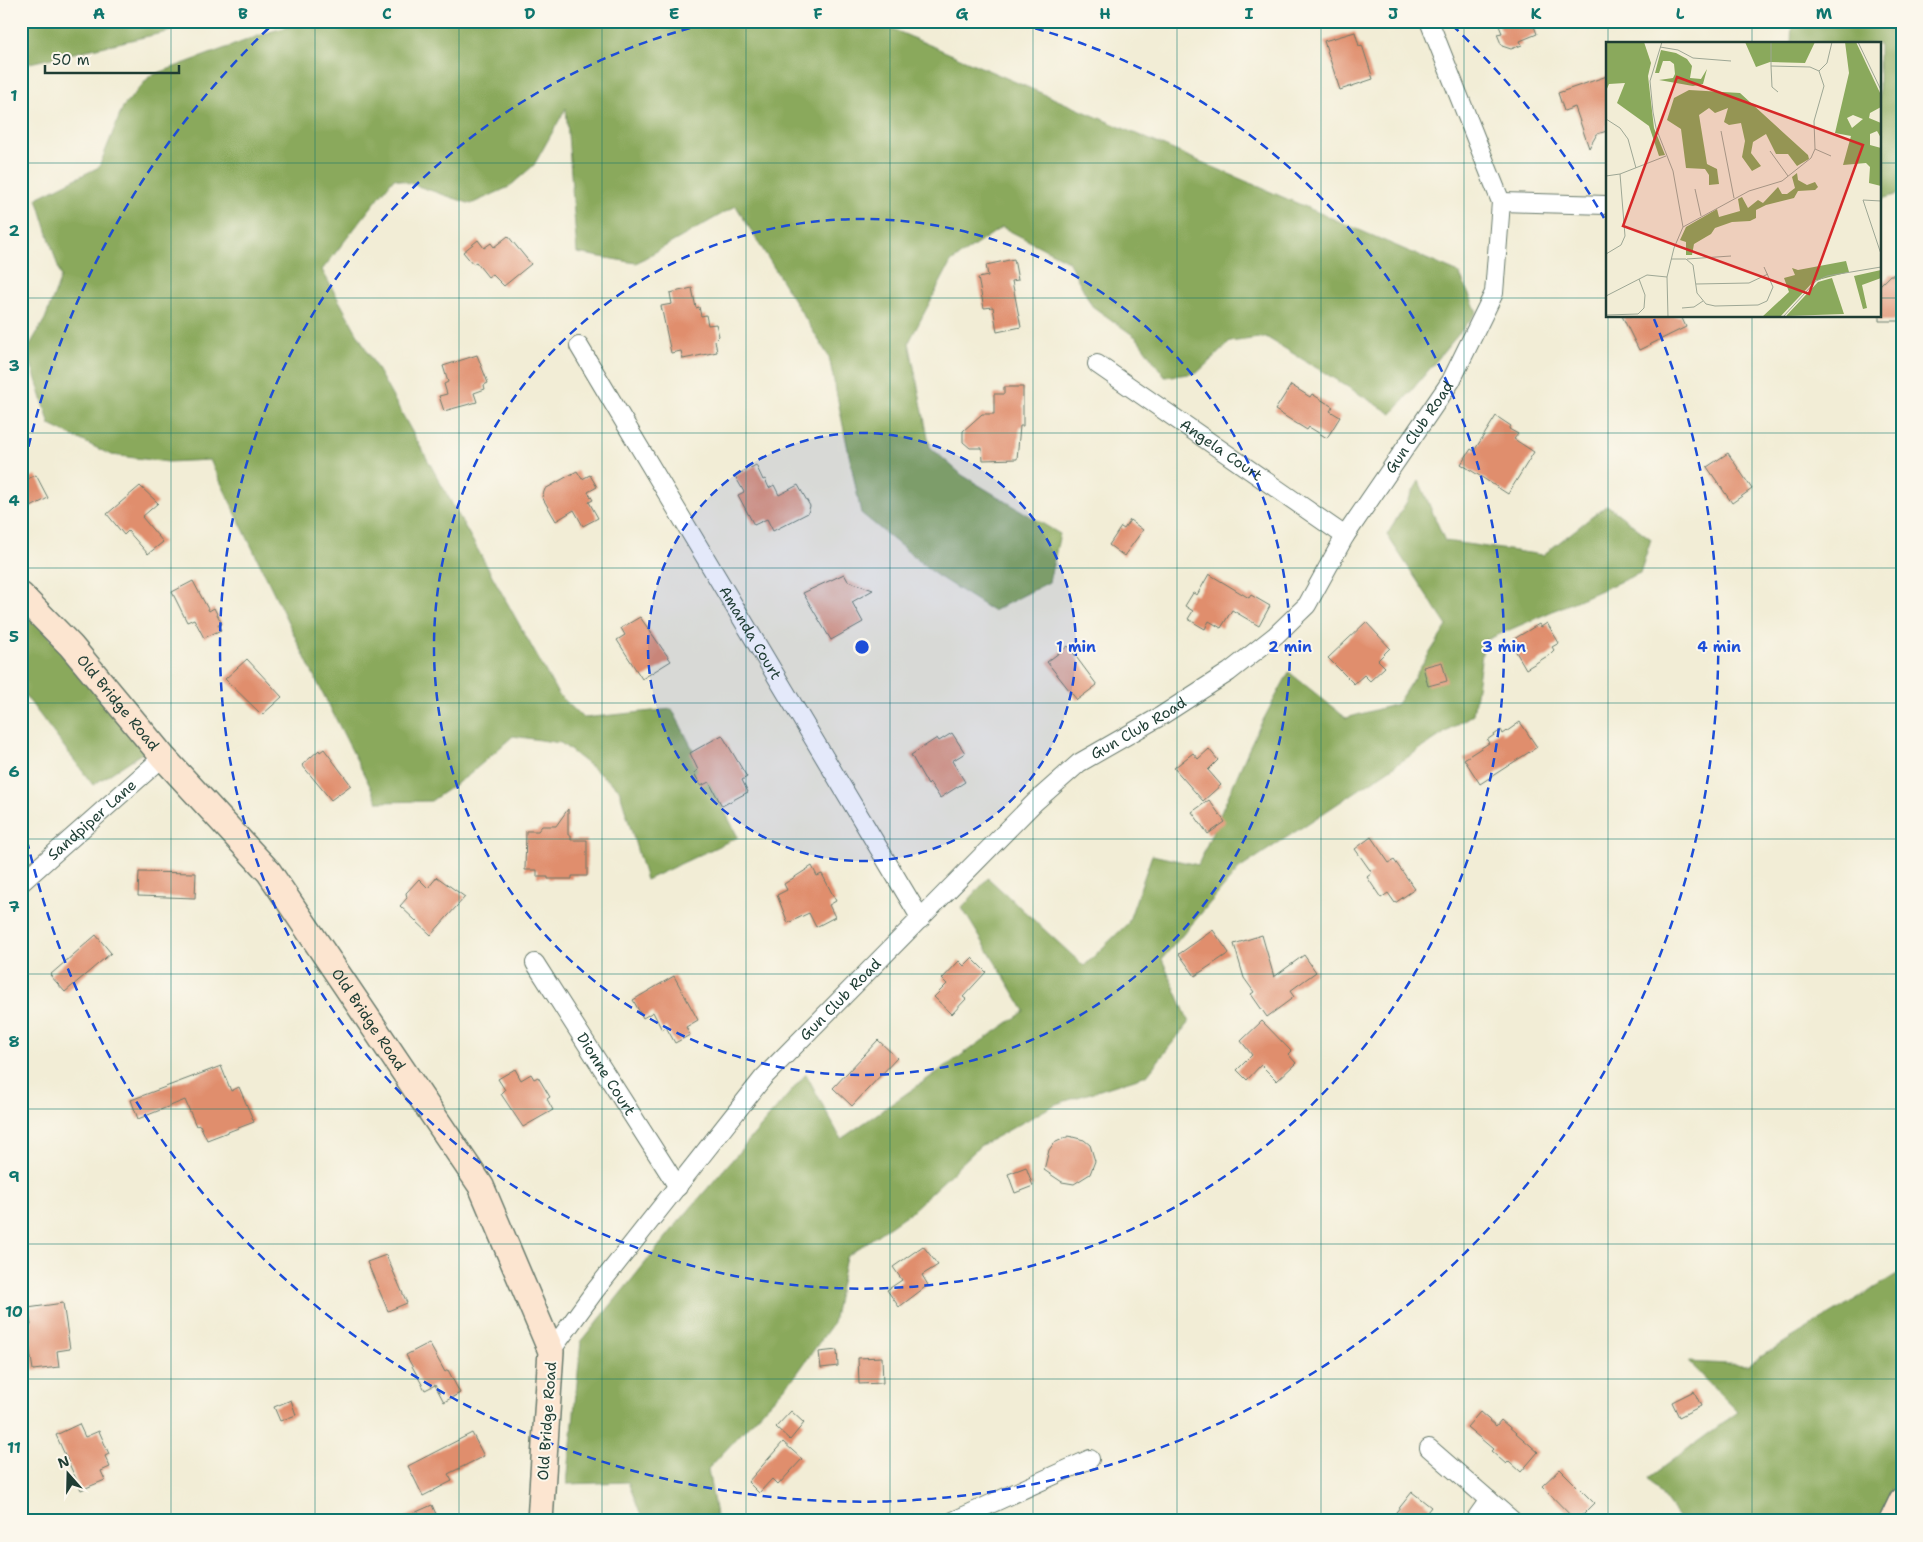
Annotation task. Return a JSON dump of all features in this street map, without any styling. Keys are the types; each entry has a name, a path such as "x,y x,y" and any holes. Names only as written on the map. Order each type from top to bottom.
{"street":[{"name":"Gun Club Road","path":"551,1351 594,1292 764,1078 1035,802 1079,763 1161,716 1222,677 1276,635 1307,605 1345,536 1451,381 1494,293 1501,202 1429,21"},
{"path":"1501,202 1606,204"},
{"name":"Amanda Court","path":"579,346 921,918"},
{"name":"Angela Court","path":"1097,364 1345,536"},
{"name":"Old Bridge Road","path":"21,595 71,646 163,757 269,872 480,1186 551,1351 540,1521"},
{"name":"Sandpiper Lane","path":"21,883 163,757"},
{"name":"Dionne Court","path":"535,963 678,1187"},
{"path":"1429,1448 1513,1521"},
{"path":"953,1521 1090,1460"},
{"path":"1474,1521 1489,1500"},
{"path":"1892,1521 1902,1500"}],"green space":[{"path":"21,21 187,21 171,31 21,65"},
{"path":"310,21 874,21 1459,273 1477,312 1392,414 1266,337 1230,342 1197,373 1165,377 1137,338 1092,306 1068,261 1002,227 951,262 909,342 930,447 962,475 1060,534 1049,582 993,611 936,575 861,513 829,357 736,206 636,263 577,253 566,108 534,165 509,187 471,204 394,178 322,270 558,694 583,718 672,709 738,837 646,880 619,789 561,743 513,736 469,775 431,801 378,802 309,666 210,460 168,462 111,455 50,425 27,350 45,319 61,277 37,198 99,167 123,107 150,76 269,32"},
{"path":"1792,21 1902,21 1902,193 1885,198 1880,202 1880,42 1791,42"},
{"path":"1419,481 1445,541 1543,555 1607,505 1651,539 1640,573 1484,641 1473,714 1239,869 1162,959 1189,1022 1147,1075 1056,1104 980,1146 913,1210 846,1257 833,1323 796,1375 708,1469 717,1521 643,1521 628,1482 567,1484 581,1342 676,1225 806,1074 841,1139 1025,1011 962,908 988,878 1084,966 1128,923 1152,855 1198,865 1255,735 1289,672 1346,718 1397,704 1447,626 1387,535"},
{"path":"21,603 147,750 93,785 21,690"},
{"path":"1902,1271 1902,1473 1880,1521 1681,1521 1648,1478 1738,1412 1689,1362 1747,1365"}],"building":[{"path":"1497,21 1532,21 1537,34 1520,41 1522,45 1511,49 1502,46 1497,34 1502,33"},
{"path":"1355,32 1359,46 1362,45 1373,79 1340,90 1324,41"},
{"path":"1606,76 1606,131 1597,134 1589,148 1575,107 1564,111 1558,93"},
{"path":"508,236 531,264 504,286 492,274 488,277 476,262 473,264 463,252 478,240 484,248 491,243 494,247"},
{"path":"1014,259 1018,280 1012,281 1021,327 997,332 993,307 984,308 978,278 988,276 986,265"},
{"path":"1890,275 1902,275 1902,321 1879,321 1880,285"},
{"path":"692,288 696,308 699,307 701,316 706,315 708,325 716,324 719,336 715,340 717,352 683,359 681,351 671,353 661,306 672,304 670,293"},
{"path":"1623,318 1682,318 1686,327 1639,350"},
{"path":"477,355 488,383 484,385 485,389 474,393 477,402 444,411 439,396 447,394 444,384 448,382 443,366"},
{"path":"1291,385 1310,397 1312,394 1333,407 1330,411 1340,417 1327,438 1309,427 1307,430 1275,410"},
{"path":"1004,387 1023,387 1023,426 1020,426 1017,459 983,460 982,448 970,448 963,442 963,431 982,414 994,414 994,394 1004,394"},
{"path":"1496,416 1511,426 1509,429 1518,434 1514,439 1534,452 1508,494 1461,464 1471,449 1474,451"},
{"path":"1728,453 1752,489 1732,503 1707,467"},
{"path":"756,465 769,488 774,485 779,495 798,485 810,506 808,513 773,531 767,519 754,525 738,495 744,492 735,476"},
{"path":"577,471 582,479 590,475 597,487 588,492 593,500 589,502 598,518 583,526 574,510 556,521 542,497 545,489"},
{"path":"36,475 48,498 29,508 21,492 21,482"},
{"path":"140,486 158,503 142,517 163,542 148,554 128,531 124,535 107,514"},
{"path":"1130,520 1143,530 1124,556 1109,545 1121,527 1124,529"},
{"path":"844,574 848,581 873,590 852,602 863,622 831,640 803,593"},
{"path":"1209,574 1249,598 1251,595 1270,606 1259,626 1232,610 1221,628 1209,621 1205,629 1188,619 1193,611 1185,606 1193,593 1197,595"},
{"path":"193,581 209,611 214,608 222,624 218,625 221,630 204,638 194,619 187,622 172,592"},
{"path":"640,617 671,661 642,679 617,640 625,635 621,628"},
{"path":"1366,622 1390,648 1378,660 1385,667 1370,681 1364,675 1354,684 1328,658"},
{"path":"1547,623 1559,643 1552,647 1554,650 1549,655 1526,669 1515,650 1519,647 1514,639 1539,624 1541,627"},
{"path":"1068,646 1097,685 1077,700 1047,662"},
{"path":"247,659 282,697 262,715 225,679"},
{"path":"1442,662 1447,681 1428,686 1423,667"},
{"path":"1520,722 1537,747 1480,784 1464,759 1489,743 1487,740 1501,730 1503,734"},
{"path":"952,733 965,753 952,761 965,782 940,798 930,783 928,785 911,755 937,738 939,741"},
{"path":"722,735 747,777 742,780 748,792 722,806 709,782 701,786 694,773 698,770 690,753"},
{"path":"324,749 351,785 331,800 302,765 319,750 320,752"},
{"path":"1209,749 1218,760 1208,770 1221,785 1203,801 1174,768 1193,753 1198,759"},
{"path":"1209,800 1225,822 1208,834 1192,812"},
{"path":"568,809 568,835 571,835 571,840 587,840 587,876 572,876 572,879 537,877 537,870 525,870 526,831 538,831 542,826 556,826"},
{"path":"1371,837 1389,863 1394,860 1415,889 1395,903 1388,893 1381,898 1367,877 1372,873 1355,849"},
{"path":"812,866 817,876 822,874 836,901 829,905 835,917 816,927 809,913 788,923 777,895 787,890 784,884"},
{"path":"139,872 196,873 195,898 138,896"},
{"path":"437,877 465,897 431,935 400,906 407,898 406,893 419,879 428,888"},
{"path":"1213,930 1229,953 1195,976 1179,954"},
{"path":"96,935 111,953 65,992 50,975"},
{"path":"1262,935 1274,977 1304,955 1316,972 1290,991 1294,997 1267,1017 1251,994 1254,992 1244,978 1234,944"},
{"path":"972,958 986,972 963,997 966,999 952,1014 934,997 947,984 942,979 959,961 964,966"},
{"path":"674,976 698,1020 686,1027 690,1035 675,1043 666,1027 662,1030 653,1012 643,1018 633,1000"},
{"path":"1262,1021 1291,1051 1288,1054 1296,1063 1277,1081 1261,1065 1247,1080 1237,1070 1252,1055 1241,1041"},
{"path":"878,1040 897,1058 852,1106 833,1088"},
{"path":"221,1066 231,1091 239,1087 254,1122 207,1140 200,1125 196,1126 185,1100 138,1119 131,1100"},
{"path":"515,1069 521,1080 531,1074 534,1079 538,1077 550,1097 547,1099 553,1110 523,1127 501,1094 505,1090 498,1079"},
{"path":"1069,1136 1084,1140 1090,1145 1095,1161 1090,1174 1074,1184 1062,1182 1044,1170 1049,1150 1054,1143"},
{"path":"1026,1167 1033,1186 1015,1193 1008,1174"},
{"path":"923,1246 938,1265 922,1275 928,1285 899,1307 887,1290 902,1280 893,1267"},
{"path":"386,1255 407,1303 388,1311 367,1262"},
{"path":"63,1303 70,1349 57,1351 59,1367 33,1370 26,1325 31,1325 28,1308"},
{"path":"429,1343 445,1372 448,1370 460,1393 444,1402 435,1385 425,1390 406,1355"},
{"path":"837,1350 838,1366 821,1368 819,1352"},
{"path":"882,1357 883,1383 859,1384 858,1358"},
{"path":"1694,1391 1701,1406 1679,1417 1672,1402"},
{"path":"291,1400 296,1415 280,1421 274,1407"},
{"path":"791,1411 804,1423 790,1440 776,1427"},
{"path":"1480,1412 1496,1426 1501,1420 1538,1452 1521,1472 1509,1461 1506,1464 1491,1451 1493,1449 1467,1427"},
{"path":"79,1424 85,1437 99,1431 109,1454 105,1456 110,1467 101,1471 105,1480 81,1490 56,1435"},
{"path":"472,1433 484,1456 448,1474 452,1481 423,1496 408,1466"},
{"path":"783,1442 802,1459 778,1485 772,1479 759,1493 748,1482"},
{"path":"1560,1469 1594,1503 1576,1521 1542,1486"},
{"path":"1412,1492 1431,1507 1420,1521 1389,1521"},
{"path":"432,1505 439,1521 396,1521"}]}
